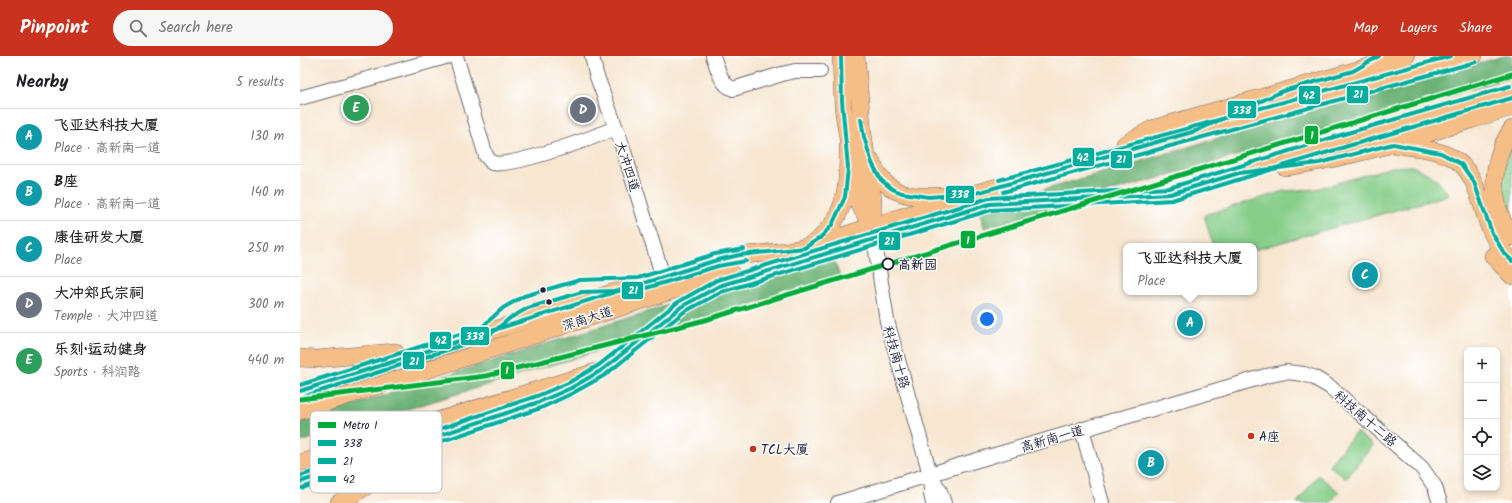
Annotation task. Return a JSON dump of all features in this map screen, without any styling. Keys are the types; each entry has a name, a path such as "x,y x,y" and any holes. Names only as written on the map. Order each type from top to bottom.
{"main road":[{"path":"841,56 843,107 848,147 859,204 873,232"},
{"path":"856,56 864,137 873,199 873,232"},
{"path":"1353,72 1379,56"},
{"path":"1099,158 1152,129 1406,56"},
{"name":"深南大道","path":"442,419 602,370 681,307 719,286 873,232 976,193 1196,131 1474,56"},
{"path":"1196,131 1283,91"},
{"name":"深南大道","path":"300,411 803,248 990,204 1170,194 1346,140 1512,92"},
{"path":"1239,173 1319,163 1393,144 1512,107"},
{"path":"1512,129 1499,152 1494,181 1498,208 1502,220 1512,237"},
{"path":"864,137 877,173 881,180 892,190 929,197 976,193"},
{"path":"1393,144 1424,149 1452,158 1468,173 1478,194 1492,233 1508,257"},
{"path":"300,390 726,257 803,248 822,237 836,219 847,184 848,147"},
{"path":"1424,149 1441,159 1455,172 1465,189 1483,241 1494,257 1512,276"},
{"path":"300,358 317,359 372,355 450,343"},
{"path":"442,434 539,402 571,388 602,370"},
{"path":"442,438 455,430"},
{"name":"深南大道","path":"300,463 310,460"},
{"path":"300,482 310,479"},
{"path":"339,503 355,493"}],"street":[{"path":"300,98 449,56"},
{"path":"456,56 486,156 492,163 508,162 570,146 616,128"},
{"name":"大冲四道","path":"592,56 596,74 616,128 663,277"},
{"path":"713,56 723,82 733,89 795,71 820,71"},
{"name":"科技南十路","path":"873,232 887,321 930,474 940,491 944,503"},
{"name":"科技南十二路","path":"1266,376 1286,372 1304,374 1330,387 1422,468 1435,487 1440,503"},
{"name":"高新南一道","path":"838,503 930,474 1266,376"},
{"path":"1082,429 1102,503"},
{"name":"科技南十路","path":"930,474 930,494 933,503"}],"green space":[{"path":"1504,56 1512,56 1512,77 984,228 979,209 1306,112"},
{"path":"1512,141 1512,227 1499,185"},
{"path":"1412,166 1433,177 1441,184 1449,195 1257,249 1257,243 1212,243 1204,215 1284,191 1316,189 1392,167"},
{"path":"832,253 840,277 401,411 335,411"},
{"path":"310,419 310,439 300,442 300,422"},
{"path":"1356,432 1373,445 1346,479 1329,465"},
{"path":"1318,475 1339,492 1330,503 1297,503"}],"metro line":[{"name":"1","path":"300,399 486,376 705,320 1512,74"}],"transit line":[{"name":"338","path":"300,391 717,260 740,255 804,248 820,238 832,225 845,197 848,168 842,101 841,56"},
{"name":"338","path":"861,119 864,137 872,163 881,180 892,189 902,193 929,197 976,193 1196,131 1283,91 1353,71 1379,56"},
{"name":"42","path":"999,180 1451,56"},
{"name":"21","path":"1003,192 1476,62"},
{"name":"42","path":"442,428 537,396 568,383 599,365 678,302 717,280 989,198 1169,188 1344,134 1510,86"},
{"name":"21","path":"442,441 541,408 573,393 605,375 684,312 721,292 991,210 1172,200 1512,98"},
{"name":"338","path":"442,434 539,402 571,388 602,370 681,307 719,286 990,204 1170,194 1239,173 1319,163 1393,144 1441,153 1461,164 1474,182 1492,233 1504,253 1512,261"},
{"name":"42","path":"300,385 482,327 503,308 524,296 580,280 638,278 715,254 744,249"},
{"name":"21","path":"302,397 487,337 510,318 528,308 582,292 640,290 718,266 746,261"},
{"name":"42","path":"300,476 310,473"},
{"name":"338","path":"300,482 310,479"},
{"name":"21","path":"302,488 310,485"}],"place":[{"name":"乐刻·运动健身","path":"356,108"},
{"name":"大冲郑氏宗祠","path":"583,110"},
{"name":"高新园","path":"888,264"},
{"name":"康佳研发大厦","path":"1365,275"},
{"name":"飞亚达科技大厦","path":"1190,323"},
{"name":"A座","path":"1251,436"},
{"name":"TCL大厦","path":"753,449"},
{"name":"B座","path":"1151,463"}]}
